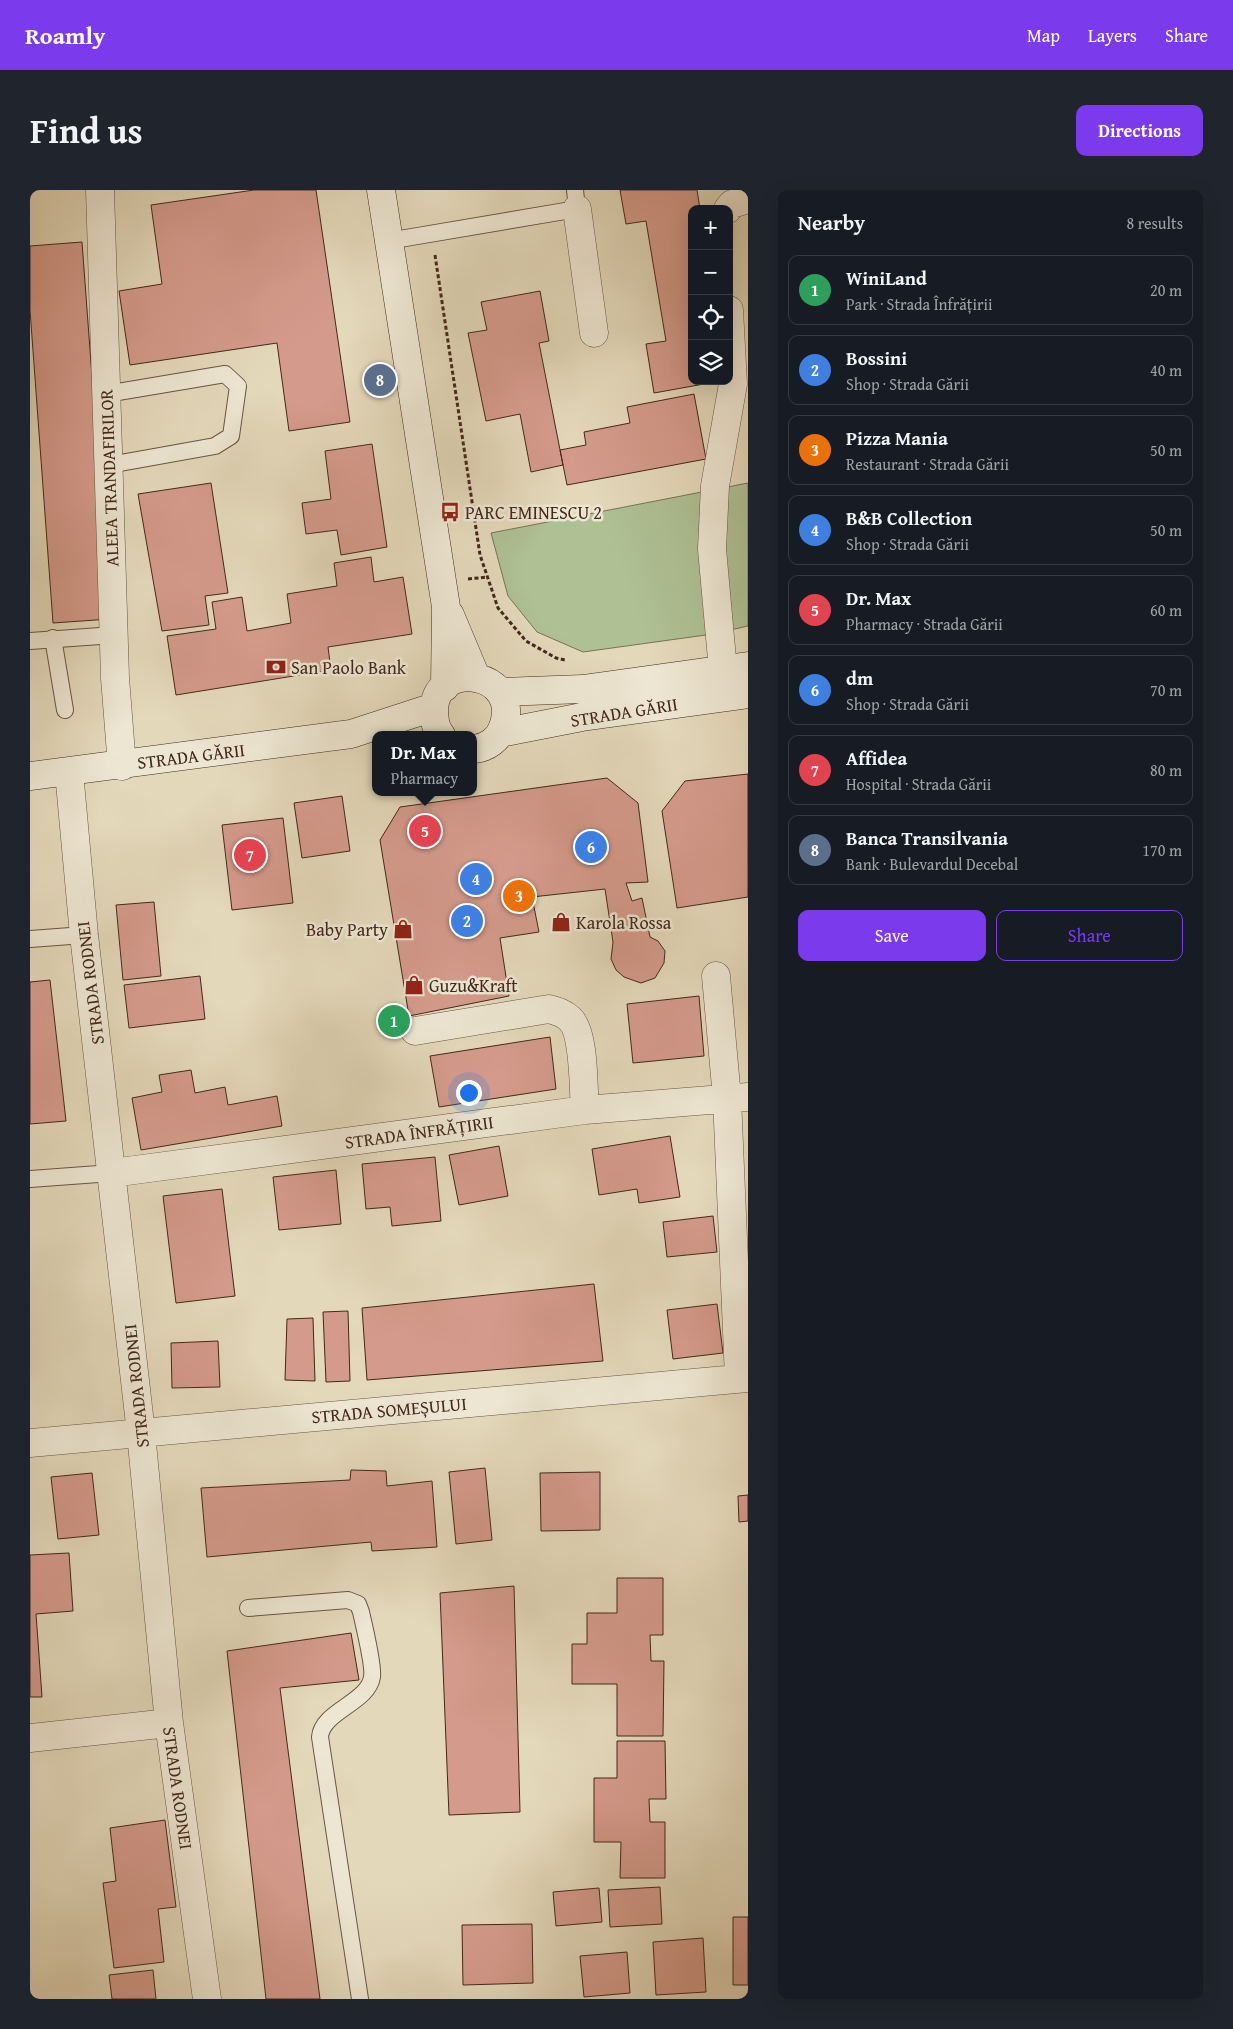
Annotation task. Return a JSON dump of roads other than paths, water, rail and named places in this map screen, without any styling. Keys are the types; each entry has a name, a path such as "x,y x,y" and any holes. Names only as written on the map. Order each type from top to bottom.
{"street":[{"name":"ALEEA TRANDAFIRILOR","path":"100,190 114,635 122,766"},
{"path":"380,190 446,607 439,697 434,720 439,731"},
{"path":"576,199 594,333"},
{"path":"731,340 734,384 715,486 712,549 735,668"},
{"path":"446,607 476,677 488,681 500,692 506,705 506,717 500,733"},
{"name":"STRADA GĂRII","path":"500,692 582,690 735,668"},
{"name":"STRADA GĂRII","path":"30,776 364,735 439,697 452,681 464,677 476,677"},
{"name":"STRADA GĂRII","path":"477,748 489,744 500,733 582,717 748,694"},
{"name":"STRADA RODNEI","path":"70,772 84,935 141,1433 169,1723 207,1999"},
{"path":"716,976 738,1097 744,1378"},
{"path":"415,1031 549,1009 562,1013 572,1020 579,1031 585,1110"},
{"name":"STRADA ÎNFRĂȚIRII","path":"112,1173 585,1110 738,1097"},
{"name":"STRADA SOMEȘULUI","path":"30,1443 744,1378"},
{"path":"30,1738 169,1723"}],"lane":[{"path":"388,241 432,233 576,199"},
{"path":"106,394 225,374 238,386 231,436 215,446 108,466"},
{"path":"30,640 114,635"},
{"path":"53,638 65,710"},
{"path":"30,939 84,935"},
{"path":"30,1179 112,1173"},
{"path":"248,1608 348,1600 358,1604 362,1612 372,1678 366,1689 320,1730 360,1999"}],"place":[{"name":"Banca Transilvania","path":"380,380"},
{"name":"PARC EMINESCU 2","path":"450,512"},
{"name":"San Paolo Bank","path":"276,667"},
{"name":"Dr. Max","path":"425,831"},
{"name":"dm","path":"591,847"},
{"name":"Affidea","path":"250,855"},
{"name":"B&B Collection","path":"476,879"},
{"name":"Pizza Mania","path":"519,896"},
{"name":"Bossini","path":"467,921"},
{"name":"Karola Rossa","path":"561,922"},
{"name":"Baby Party","path":"403,929"},
{"name":"Guzu&Kraft","path":"414,985"},
{"name":"WiniLand","path":"394,1021"}]}
